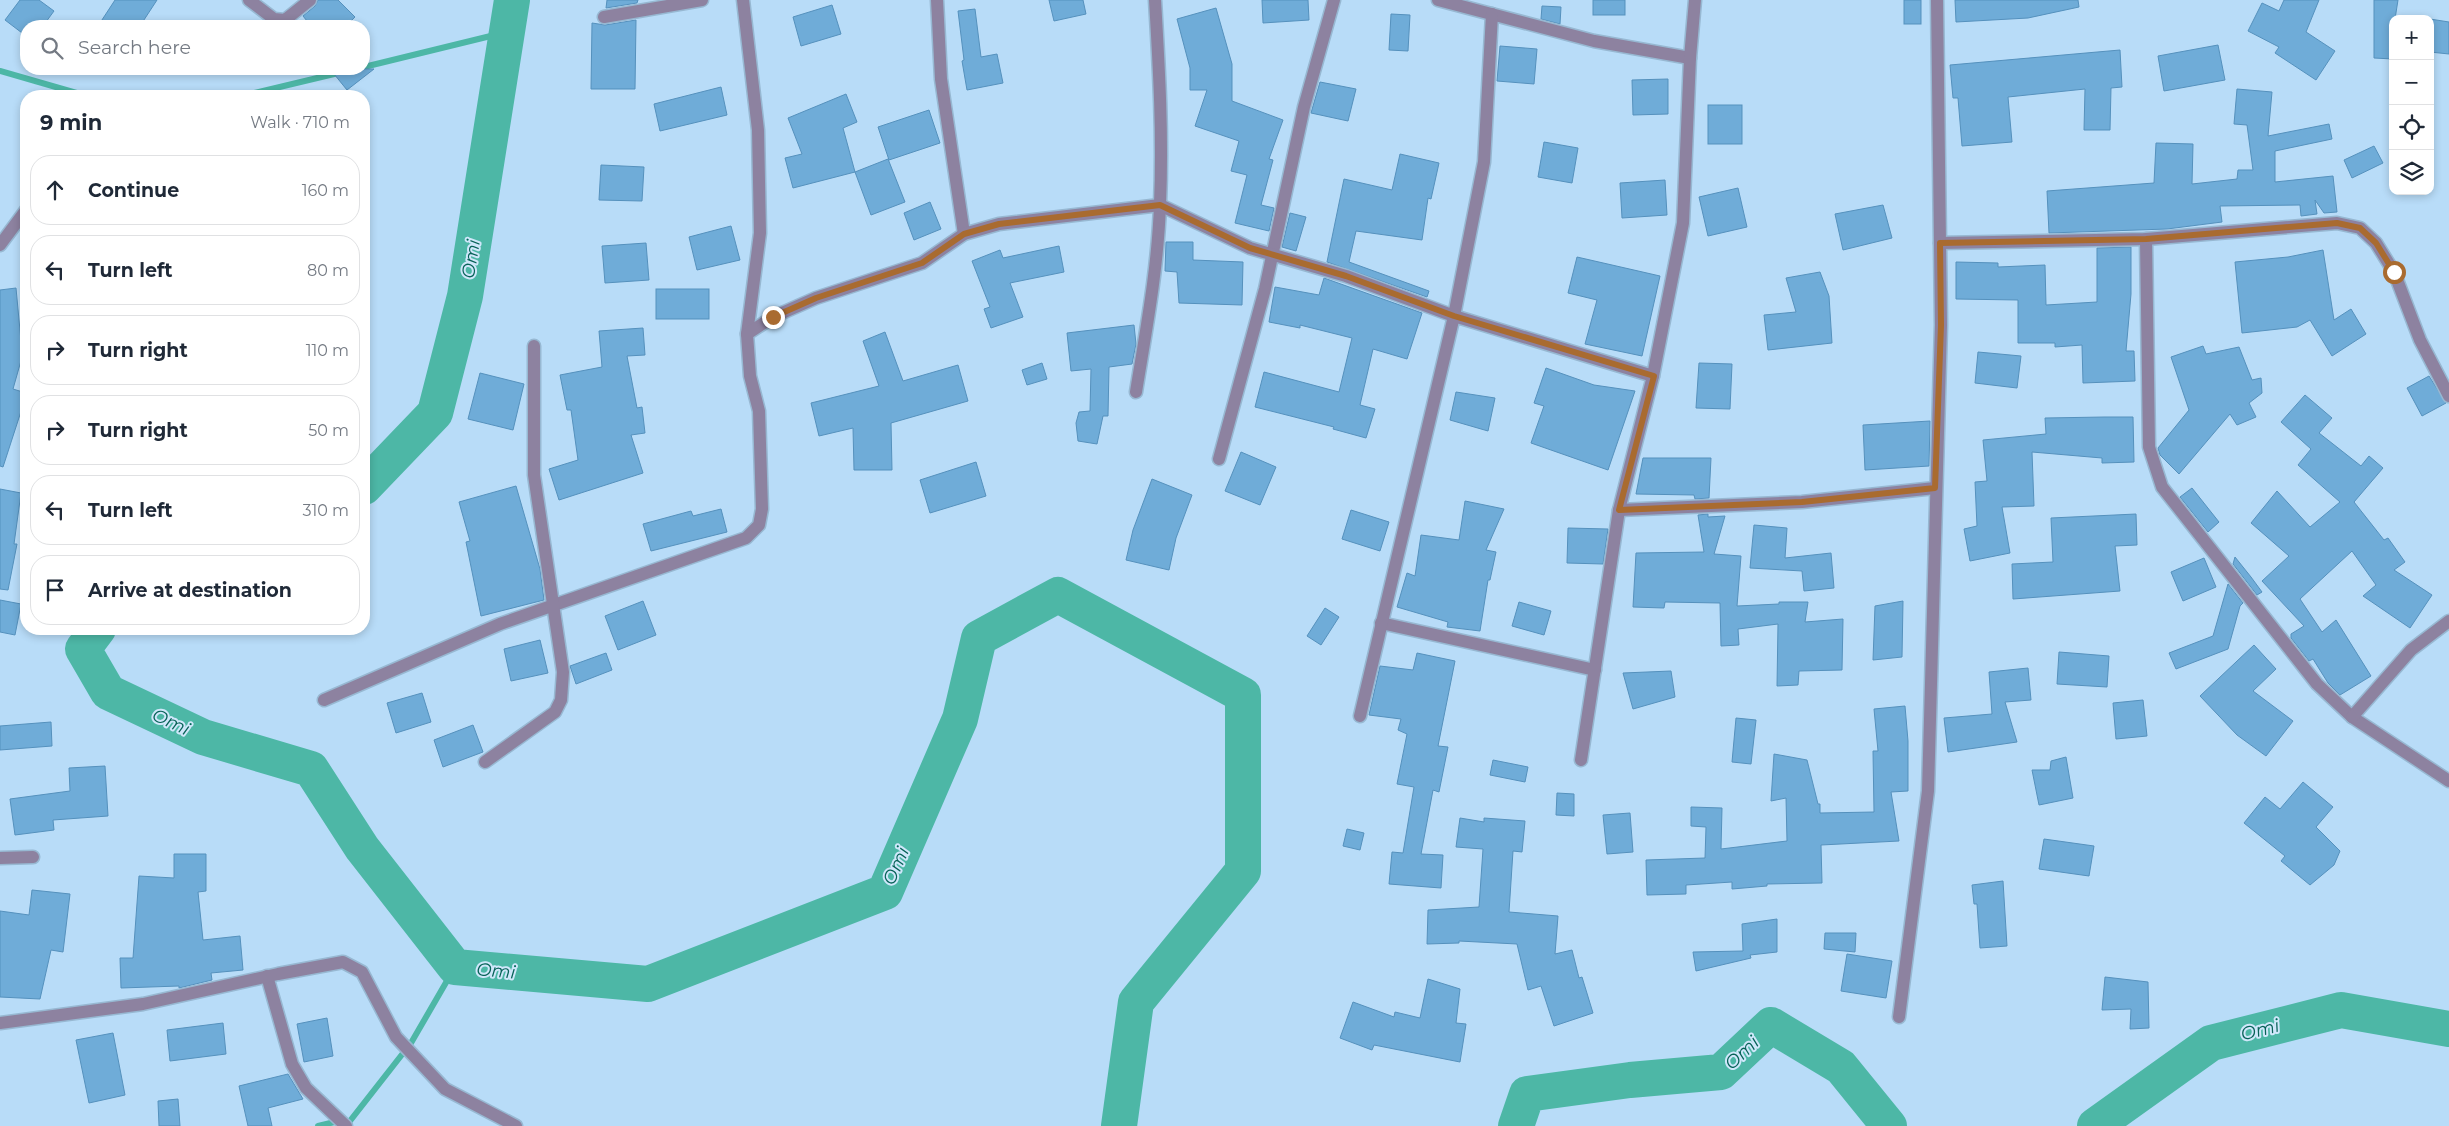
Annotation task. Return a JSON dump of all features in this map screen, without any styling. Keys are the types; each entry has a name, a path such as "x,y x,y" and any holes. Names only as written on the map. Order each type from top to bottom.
{"street":[{"path":"249,0 274,19 285,20 310,0"},
{"path":"604,18 702,0"},
{"path":"324,700 500,624 746,538 759,525 762,509 759,411 750,376 747,334 760,233 758,130 743,0"},
{"path":"937,0 941,79 964,234"},
{"path":"1136,392 1153,286 1160,205 1161,104 1155,0"},
{"path":"1219,459 1273,254 1304,107 1334,0"},
{"path":"1438,0 1594,42 1690,58"},
{"path":"1581,760 1619,510 1654,376 1683,223 1690,58 1695,0"},
{"path":"1899,1017 1928,791 1941,325 1937,0"},
{"path":"1360,716 1380,623 1454,316 1484,162 1492,14"},
{"path":"747,334 773,317 816,298 922,263 964,234 999,224 1160,205 1250,248 1346,276 1454,316 1654,376"},
{"path":"0,245 20,218"},
{"path":"1940,243 2146,239 2337,223 2360,228 2376,243 2394,272 2420,340 2449,396"},
{"path":"2146,239 2149,447 2162,487 2317,684 2352,717 2449,781"},
{"path":"485,762 554,712 561,700 562,672 554,605 534,475 534,346"},
{"path":"1619,510 1802,502 1935,488"},
{"path":"2352,717 2410,650 2449,621"},
{"path":"1380,623 1595,670"},
{"path":"0,858 33,858"},
{"path":"0,1023 142,1004 267,976 343,962 362,972 396,1037 445,1089 516,1126"},
{"path":"267,976 292,1064 306,1088 346,1126"}],"building":[{"path":"20,0 39,0 54,11 47,20 20,20 20,31 5,20"},
{"path":"115,0 157,0 144,20 102,20"},
{"path":"318,0 338,0 355,17 352,20 306,20 303,16 315,6"},
{"path":"607,0 638,0 637,3 606,8"},
{"path":"1049,0 1083,0 1086,14 1054,21"},
{"path":"1262,0 1308,0 1309,20 1263,23"},
{"path":"1593,0 1625,0 1625,15 1593,15"},
{"path":"1904,0 1921,0 1921,24 1904,24"},
{"path":"1955,0 2078,0 2079,7 2028,18 1956,22"},
{"path":"2284,0 2319,0 2306,32 2335,51 2316,80 2275,53 2279,47 2248,31 2262,3 2279,11"},
{"path":"2374,0 2398,0 2396,15 2389,15 2389,59 2374,58"},
{"path":"832,5 841,34 801,46 793,17"},
{"path":"1542,6 1561,7 1560,24 1541,19"},
{"path":"1216,8 1232,64 1232,101 1283,120 1269,159 1273,160 1261,205 1274,208 1269,231 1235,223 1247,175 1231,171 1239,141 1195,126 1207,90 1190,90 1190,68 1177,19"},
{"path":"975,9 981,57 997,54 1003,83 967,90 962,61 964,60 958,11"},
{"path":"1391,14 1410,15 1408,51 1389,50"},
{"path":"636,20 635,89 591,89 592,23 605,25"},
{"path":"2434,20 2449,22 2449,54 2434,52"},
{"path":"2218,45 2225,80 2164,91 2158,56"},
{"path":"1500,46 1537,49 1534,84 1497,81"},
{"path":"2120,50 2122,87 2111,88 2110,130 2084,130 2085,89 2008,97 2012,142 1962,146 1958,98 1953,98 1950,65"},
{"path":"335,75 366,75 347,90"},
{"path":"1668,79 1668,114 1633,115 1632,80"},
{"path":"1320,82 1356,89 1348,121 1311,113"},
{"path":"721,87 727,115 660,131 654,104"},
{"path":"2237,89 2272,92 2268,136 2329,124 2332,139 2275,151 2275,182 2333,176 2337,212 2324,213 2315,200 2317,214 2301,216 2300,205 2220,206 2222,222 2167,229 2049,233 2047,191 2154,183 2156,143 2193,144 2192,184 2237,179 2238,170 2253,170 2247,125 2234,124"},
{"path":"846,94 857,122 843,128 855,172 793,188 785,158 802,154 788,118"},
{"path":"1708,105 1742,105 1742,144 1708,144"},
{"path":"929,110 940,143 889,160 878,127"},
{"path":"1544,142 1578,148 1572,183 1538,177"},
{"path":"2374,146 2383,163 2352,178 2344,160"},
{"path":"1400,154 1439,163 1431,199 1428,198 1422,240 1356,231 1349,262 1429,291 1427,297 1327,262 1344,179 1392,190"},
{"path":"888,159 905,202 871,215 855,172"},
{"path":"601,165 644,167 642,201 599,200"},
{"path":"1665,180 1667,215 1622,218 1620,183"},
{"path":"1738,188 1747,227 1708,236 1699,197"},
{"path":"930,202 941,229 914,240 904,213"},
{"path":"1883,205 1892,238 1843,250 1835,214"},
{"path":"1290,213 1306,217 1296,251 1282,247"},
{"path":"731,226 740,260 697,270 689,237"},
{"path":"1166,242 1193,242 1193,260 1243,262 1242,305 1179,303 1177,272 1165,271"},
{"path":"646,243 649,280 605,283 602,246"},
{"path":"1059,246 1064,272 1010,283 1023,317 991,328 984,309 990,307 972,261 1000,250 1003,258"},
{"path":"2131,247 2131,294 2126,351 2134,351 2135,381 2083,383 2082,345 2055,347 2055,343 2018,343 2018,300 1956,299 1956,262 1998,263 1998,267 2045,265 2046,305 2097,302 2097,248"},
{"path":"2323,250 2334,320 2351,309 2366,334 2332,356 2310,320 2297,327 2242,333 2235,262 2288,257"},
{"path":"1577,257 1660,276 1642,356 1585,344 1597,300 1568,293"},
{"path":"1820,272 1829,296 1832,343 1768,350 1764,315 1796,312 1786,278"},
{"path":"1324,278 1422,313 1407,359 1373,349 1360,405 1375,409 1366,438 1333,429 1334,427 1255,407 1264,372 1339,392 1352,338 1300,325 1300,328 1269,322 1275,287 1319,295"},
{"path":"16,288 20,330 20,364 13,389 20,391 20,415 3,467 0,466 0,290"},
{"path":"656,289 709,289 709,319 656,319"},
{"path":"1134,325 1136,344 1132,364 1109,367 1108,416 1103,416 1097,444 1078,441 1076,423 1079,412 1090,411 1091,369 1071,371 1067,333"},
{"path":"643,328 645,355 627,356 637,408 642,407 645,433 631,435 643,473 559,500 549,469 578,460 571,410 567,410 560,375 602,367 599,331"},
{"path":"885,332 903,381 958,365 968,401 891,423 892,470 854,470 853,428 819,436 811,403 879,386 863,341"},
{"path":"2203,346 2206,354 2239,347 2252,380 2261,378 2262,393 2249,403 2256,417 2237,425 2230,414 2179,474 2160,455 2158,448 2189,410 2171,357"},
{"path":"1978,352 2021,356 2017,388 1975,383"},
{"path":"1042,363 1047,379 1027,385 1022,370"},
{"path":"1699,363 1732,364 1730,409 1696,408"},
{"path":"1546,368 1594,385 1635,391 1608,470 1531,443 1544,406 1534,403"},
{"path":"480,373 524,384 513,430 468,419"},
{"path":"2429,376 2446,403 2422,416 2407,388"},
{"path":"1456,392 1495,398 1488,431 1450,420"},
{"path":"2305,395 2332,418 2319,433 2361,466 2369,456 2383,468 2354,502 2384,540 2388,538 2405,562 2394,570 2432,595 2410,628 2363,596 2376,585 2352,551 2300,599 2322,632 2336,620 2371,676 2340,695 2328,683 2313,659 2309,661 2291,638 2291,634 2304,626 2262,581 2289,556 2251,523 2277,491 2310,527 2340,502 2298,465 2311,449 2281,422"},
{"path":"2133,417 2134,462 2102,463 2102,458 2032,452 2034,506 2002,507 2010,553 1970,561 1964,529 1977,526 1975,482 1987,481 1983,440 2046,434 2045,418"},
{"path":"1930,421 1929,466 1865,470 1863,425"},
{"path":"1241,452 1276,467 1260,505 1225,491"},
{"path":"1643,458 1711,458 1709,498 1695,499 1694,495 1636,494"},
{"path":"976,462 986,496 930,513 920,480"},
{"path":"1152,479 1192,495 1176,538 1169,570 1126,560 1133,530"},
{"path":"516,486 540,569 544,600 481,616 466,542 470,541 459,502"},
{"path":"2192,488 2219,522 2208,532 2180,497"},
{"path":"0,489 20,493 20,500 14,544 17,544 8,590 0,589"},
{"path":"1465,501 1504,509 1486,550 1496,552 1490,580 1488,580 1480,631 1447,627 1448,622 1397,607 1407,573 1415,576 1421,535 1459,540"},
{"path":"721,509 727,532 651,551 643,524 691,511 693,516"},
{"path":"1351,510 1389,522 1380,551 1342,539"},
{"path":"1708,514 1708,517 1725,516 1714,554 1741,556 1737,606 1779,604 1779,602 1808,602 1805,622 1843,619 1842,670 1799,671 1798,685 1777,686 1778,624 1738,629 1739,645 1721,646 1720,603 1665,602 1664,608 1633,607 1636,553 1704,552 1698,515"},
{"path":"2136,514 2137,545 2115,546 2120,591 2013,599 2012,564 2053,562 2051,518"},
{"path":"1754,525 1787,528 1785,558 1831,553 1834,588 1804,591 1802,571 1750,568"},
{"path":"1568,528 1608,529 1603,564 1567,563"},
{"path":"2235,557 2262,592 2257,595 2233,564"},
{"path":"2204,558 2216,587 2183,601 2171,572"},
{"path":"2228,584 2243,603 2240,606 2228,649 2176,669 2169,653 2213,636"},
{"path":"0,600 20,604 15,635 0,632"},
{"path":"643,601 656,635 618,650 605,616"},
{"path":"1903,601 1902,657 1873,660 1875,606"},
{"path":"1519,602 1551,611 1544,635 1512,626"},
{"path":"1325,608 1339,617 1321,645 1307,636"},
{"path":"540,640 548,673 511,681 504,649"},
{"path":"2254,645 2276,669 2253,691 2293,721 2266,756 2237,735 2200,696"},
{"path":"2059,652 2109,656 2107,687 2057,684"},
{"path":"606,653 612,670 576,684 570,666"},
{"path":"1417,653 1455,661 1438,746 1448,747 1439,792 1433,790 1421,854 1443,855 1441,888 1389,884 1392,852 1403,853 1414,787 1397,784 1407,734 1398,730 1401,719 1369,715 1380,666 1413,670"},
{"path":"2028,668 2031,700 2005,702 2017,742 1948,752 1944,718 1992,714 1989,672"},
{"path":"1671,671 1675,697 1633,709 1623,673"},
{"path":"422,693 431,722 396,733 387,703"},
{"path":"2143,700 2147,736 2116,739 2113,703"},
{"path":"1905,706 1908,741 1908,791 1891,792 1899,841 1821,845 1822,883 1767,884 1767,886 1732,889 1732,882 1686,885 1686,894 1647,895 1646,860 1705,858 1706,827 1691,826 1691,807 1722,808 1721,849 1787,841 1786,798 1771,801 1774,754 1807,760 1818,804 1820,804 1820,813 1874,812 1873,751 1878,751 1874,709"},
{"path":"1736,718 1756,720 1751,764 1732,762"},
{"path":"51,722 52,746 0,750 0,726"},
{"path":"473,725 483,752 443,767 434,740"},
{"path":"2066,757 2073,798 2039,805 2032,770 2050,770 2051,761"},
{"path":"1493,760 1528,767 1525,782 1490,775"},
{"path":"105,766 108,816 53,820 54,830 15,835 10,799 70,791 69,768"},
{"path":"2303,782 2333,807 2316,827 2340,851 2334,865 2310,885 2281,861 2285,856 2244,823 2265,797 2280,809"},
{"path":"1557,793 1574,794 1574,816 1556,815"},
{"path":"1630,813 1633,852 1607,854 1603,815"},
{"path":"1460,818 1484,822 1484,818 1525,821 1522,852 1513,851 1509,912 1558,916 1555,954 1572,950 1579,978 1582,977 1593,1013 1554,1026 1541,986 1528,990 1517,944 1459,941 1459,943 1427,944 1428,910 1479,907 1483,849 1456,847"},
{"path":"1347,829 1364,833 1360,850 1343,846"},
{"path":"2044,839 2094,846 2089,876 2039,869"},
{"path":"174,854 206,854 206,891 198,892 203,940 240,936 243,970 211,973 212,980 179,988 179,986 121,988 120,958 133,958 139,876 174,878"},
{"path":"2003,881 2007,946 1980,948 1977,904 1974,904 1972,885"},
{"path":"32,890 70,894 63,952 51,950 40,999 0,997 0,911 29,915"},
{"path":"1777,919 1777,952 1750,955 1751,958 1696,971 1693,952 1743,951 1742,924"},
{"path":"1825,933 1856,933 1855,952 1824,949"},
{"path":"1847,954 1892,961 1886,998 1841,991"},
{"path":"2105,977 2148,982 2149,1028 2130,1029 2131,1009 2102,1010"},
{"path":"1428,979 1460,989 1456,1023 1466,1024 1460,1062 1374,1045 1372,1050 1340,1038 1353,1002 1394,1017 1395,1012 1420,1018"},
{"path":"327,1018 333,1056 304,1062 297,1024"},
{"path":"223,1023 226,1054 170,1061 167,1030"},
{"path":"113,1033 125,1095 89,1103 76,1040"},
{"path":"288,1074 303,1099 268,1108 272,1126 248,1126 239,1086"},
{"path":"178,1099 180,1126 159,1126 158,1101"}],"waterway":[{"name":"Omi","path":"370,481 435,413 465,296 512,0"},
{"path":"370,66 507,32"},
{"path":"0,71 66,90"},
{"path":"267,90 330,75"},
{"name":"Omi","path":"94,635 83,649 108,692 203,737 311,769 362,848 455,967 648,984 885,892 960,719 979,638 1058,595 1243,695 1243,871 1136,1002 1119,1126"},
{"path":"346,1126 411,1043 455,967"},
{"name":"Omi","path":"2095,1126 2211,1043 2341,1010 2449,1029"},
{"name":"Omi","path":"1516,1126 1527,1094 1630,1080 1721,1072 1771,1025 1841,1067 1889,1126"},
{"path":"318,1126 339,1121"}],"route":[{"path":"773,317 816,298 922,263 964,234 999,224 1160,205 1250,248 1346,276 1454,316 1654,376 1619,510 1802,502 1935,488 1941,325 1940,243 2146,239 2337,223 2360,228 2376,243 2394,272"}]}
